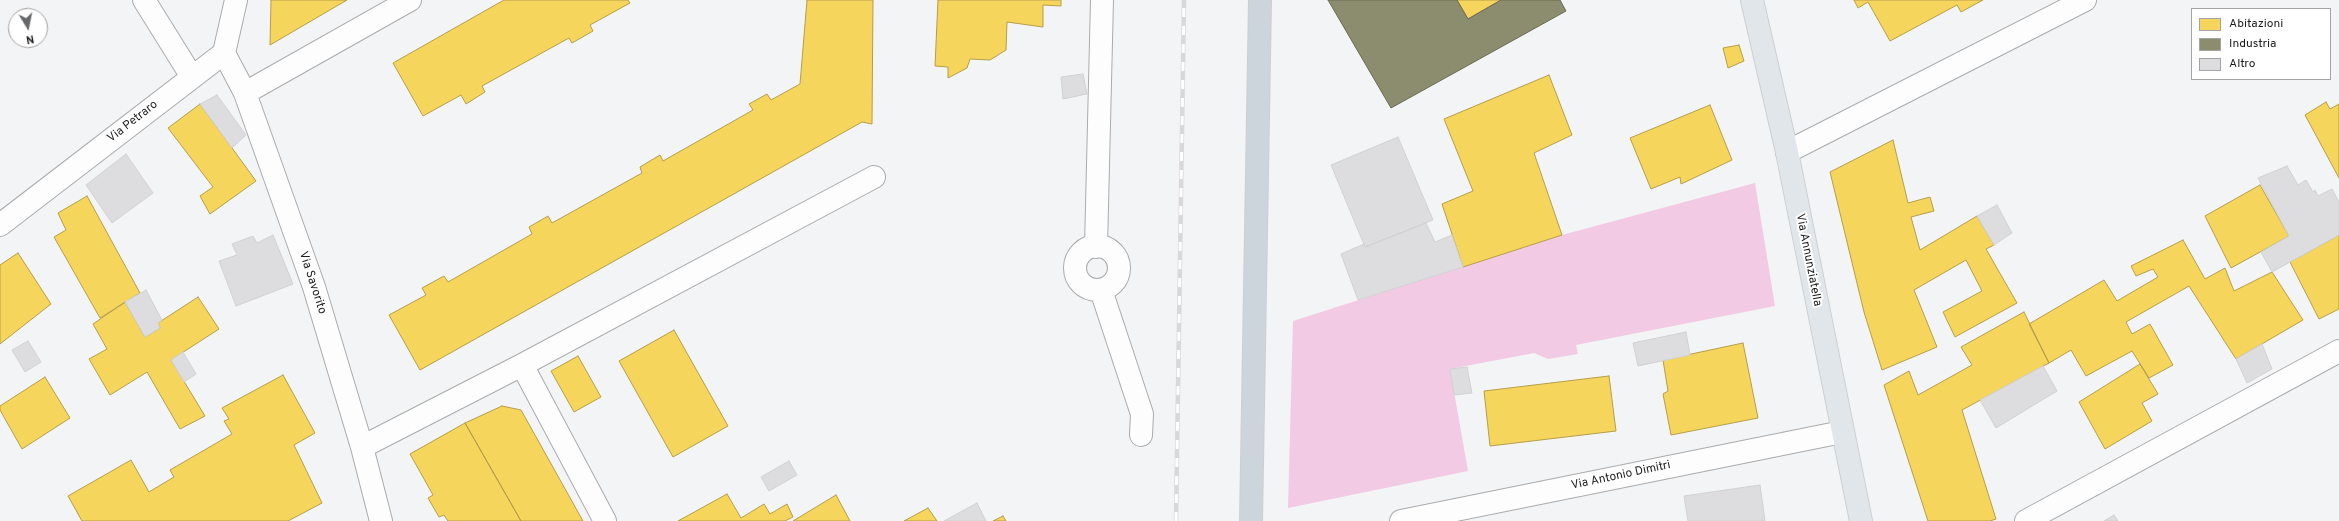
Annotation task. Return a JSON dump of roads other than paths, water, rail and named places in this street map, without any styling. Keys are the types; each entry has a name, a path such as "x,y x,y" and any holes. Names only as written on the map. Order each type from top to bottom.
{"highway":[{"path":"1251,521 1260,0"}],"main road":[{"name":"Via Annunziatella","path":"1752,0 1787,152 1861,521"}],"street":[{"path":"144,0 192,77"},
{"path":"224,53 236,0"},
{"path":"245,93 410,0"},
{"path":"1096,247 1102,0"},
{"path":"1787,152 2086,0"},
{"name":"Via Petraro","path":"0,225 224,53"},
{"name":"Via Savorito","path":"224,53 245,93 314,287 362,447 381,521"},
{"path":"362,447 522,365 874,177"},
{"path":"1096,247 1106,248 1112,252 1119,265 1116,280 1111,285 1101,290 1091,290 1084,286 1076,275 1075,268 1080,255 1084,250 1096,247"},
{"path":"1101,290 1142,414 1140,435"},
{"path":"2026,521 2339,352"},
{"path":"522,365 605,521"},
{"name":"Via Antonio Dimitri","path":"1401,521 1842,432"}],"railway":[{"path":"1176,521 1184,0"}]}
